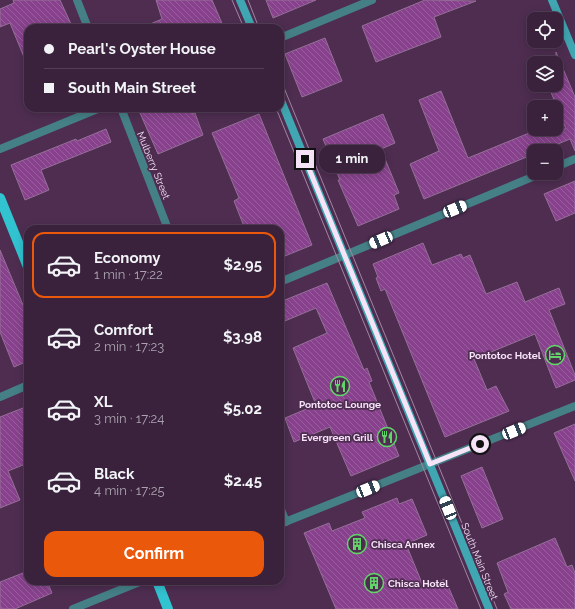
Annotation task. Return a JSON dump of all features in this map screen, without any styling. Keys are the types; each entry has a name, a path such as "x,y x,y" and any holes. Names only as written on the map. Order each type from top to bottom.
{"main road":[{"path":"240,0 250,24"},
{"path":"552,0 575,55"},
{"name":"South Main Street","path":"284,108 489,609"},
{"path":"0,198 24,257"},
{"path":"158,585 168,609"}],"street":[{"path":"77,0 86,24"},
{"path":"284,36 372,0"},
{"path":"0,149 90,112"},
{"name":"Mulberry Street","path":"123,112 166,225"},
{"path":"563,164 575,159"},
{"path":"284,280 527,179"},
{"path":"0,397 24,388"},
{"path":"284,523 575,406"},
{"path":"73,609 132,585"}],"building":[{"path":"13,0 60,0 71,24 24,24 24,57 10,23 0,27 0,9 14,3"},
{"path":"156,0 212,0 222,24 150,24 162,19"},
{"path":"266,0 316,0 273,18"},
{"path":"425,0 476,1 434,17 441,37 376,62 362,26"},
{"path":"325,38 342,81 302,97 285,54"},
{"path":"563,69 575,97 575,151 570,139 558,144 527,144 527,157 424,199 410,164 439,151 419,100 441,91 468,158 527,134 527,136 563,136 563,129 566,129 563,122 563,100 554,100 551,92 563,92"},
{"path":"140,113 195,113 203,135 158,154"},
{"path":"259,114 312,245 284,256 284,225 243,225 234,201 239,198 212,133"},
{"path":"383,114 395,143 381,149 399,193 394,195 399,209 358,226 338,180 340,180 323,139"},
{"path":"106,129 111,142 41,170 49,190 25,200 11,165 76,139 77,141"},
{"path":"575,181 575,213 556,221 544,194"},
{"path":"423,243 432,265 461,254 463,258 470,255 486,294 517,282 525,302 559,288 565,304 549,310 575,375 575,380 556,388 535,334 474,359 487,390 496,386 509,411 445,437 385,289 381,291 373,264"},
{"path":"0,250 24,307 24,363 14,367 0,332"},
{"path":"327,283 364,370 367,368 372,381 369,382 399,456 351,476 330,427 294,442 285,418 316,405 293,348 327,333 316,308 284,321 284,300"},
{"path":"24,408 24,465 8,471 20,500 0,508 0,417"},
{"path":"575,424 575,481 554,433"},
{"path":"482,467 503,519 482,528 461,476"},
{"path":"397,498 399,504 412,499 427,535 406,544 424,588 445,579 458,609 336,609 304,533 329,523 332,531 365,518 362,512"},
{"path":"555,538 567,567 572,565 575,573 575,609 511,609 504,594 508,592 497,563"},
{"path":"24,573 24,585 49,585 52,593 15,609 0,609 0,582"}],"tram line":[{"path":"232,0 242,24"},
{"path":"248,0 257,24"},
{"path":"284,88 497,609"},
{"path":"278,112 481,609"}],"place":[{"name":"Pontotoc Hotel","path":"555,355"},
{"name":"Pontotoc Lounge","path":"340,386"},
{"name":"Evergreen Grill","path":"387,437"},
{"name":"Chisca Annex","path":"357,544"},
{"name":"Chisca Hotel","path":"374,583"}],"route":[{"path":"305,159 430,464 480,444"}]}
